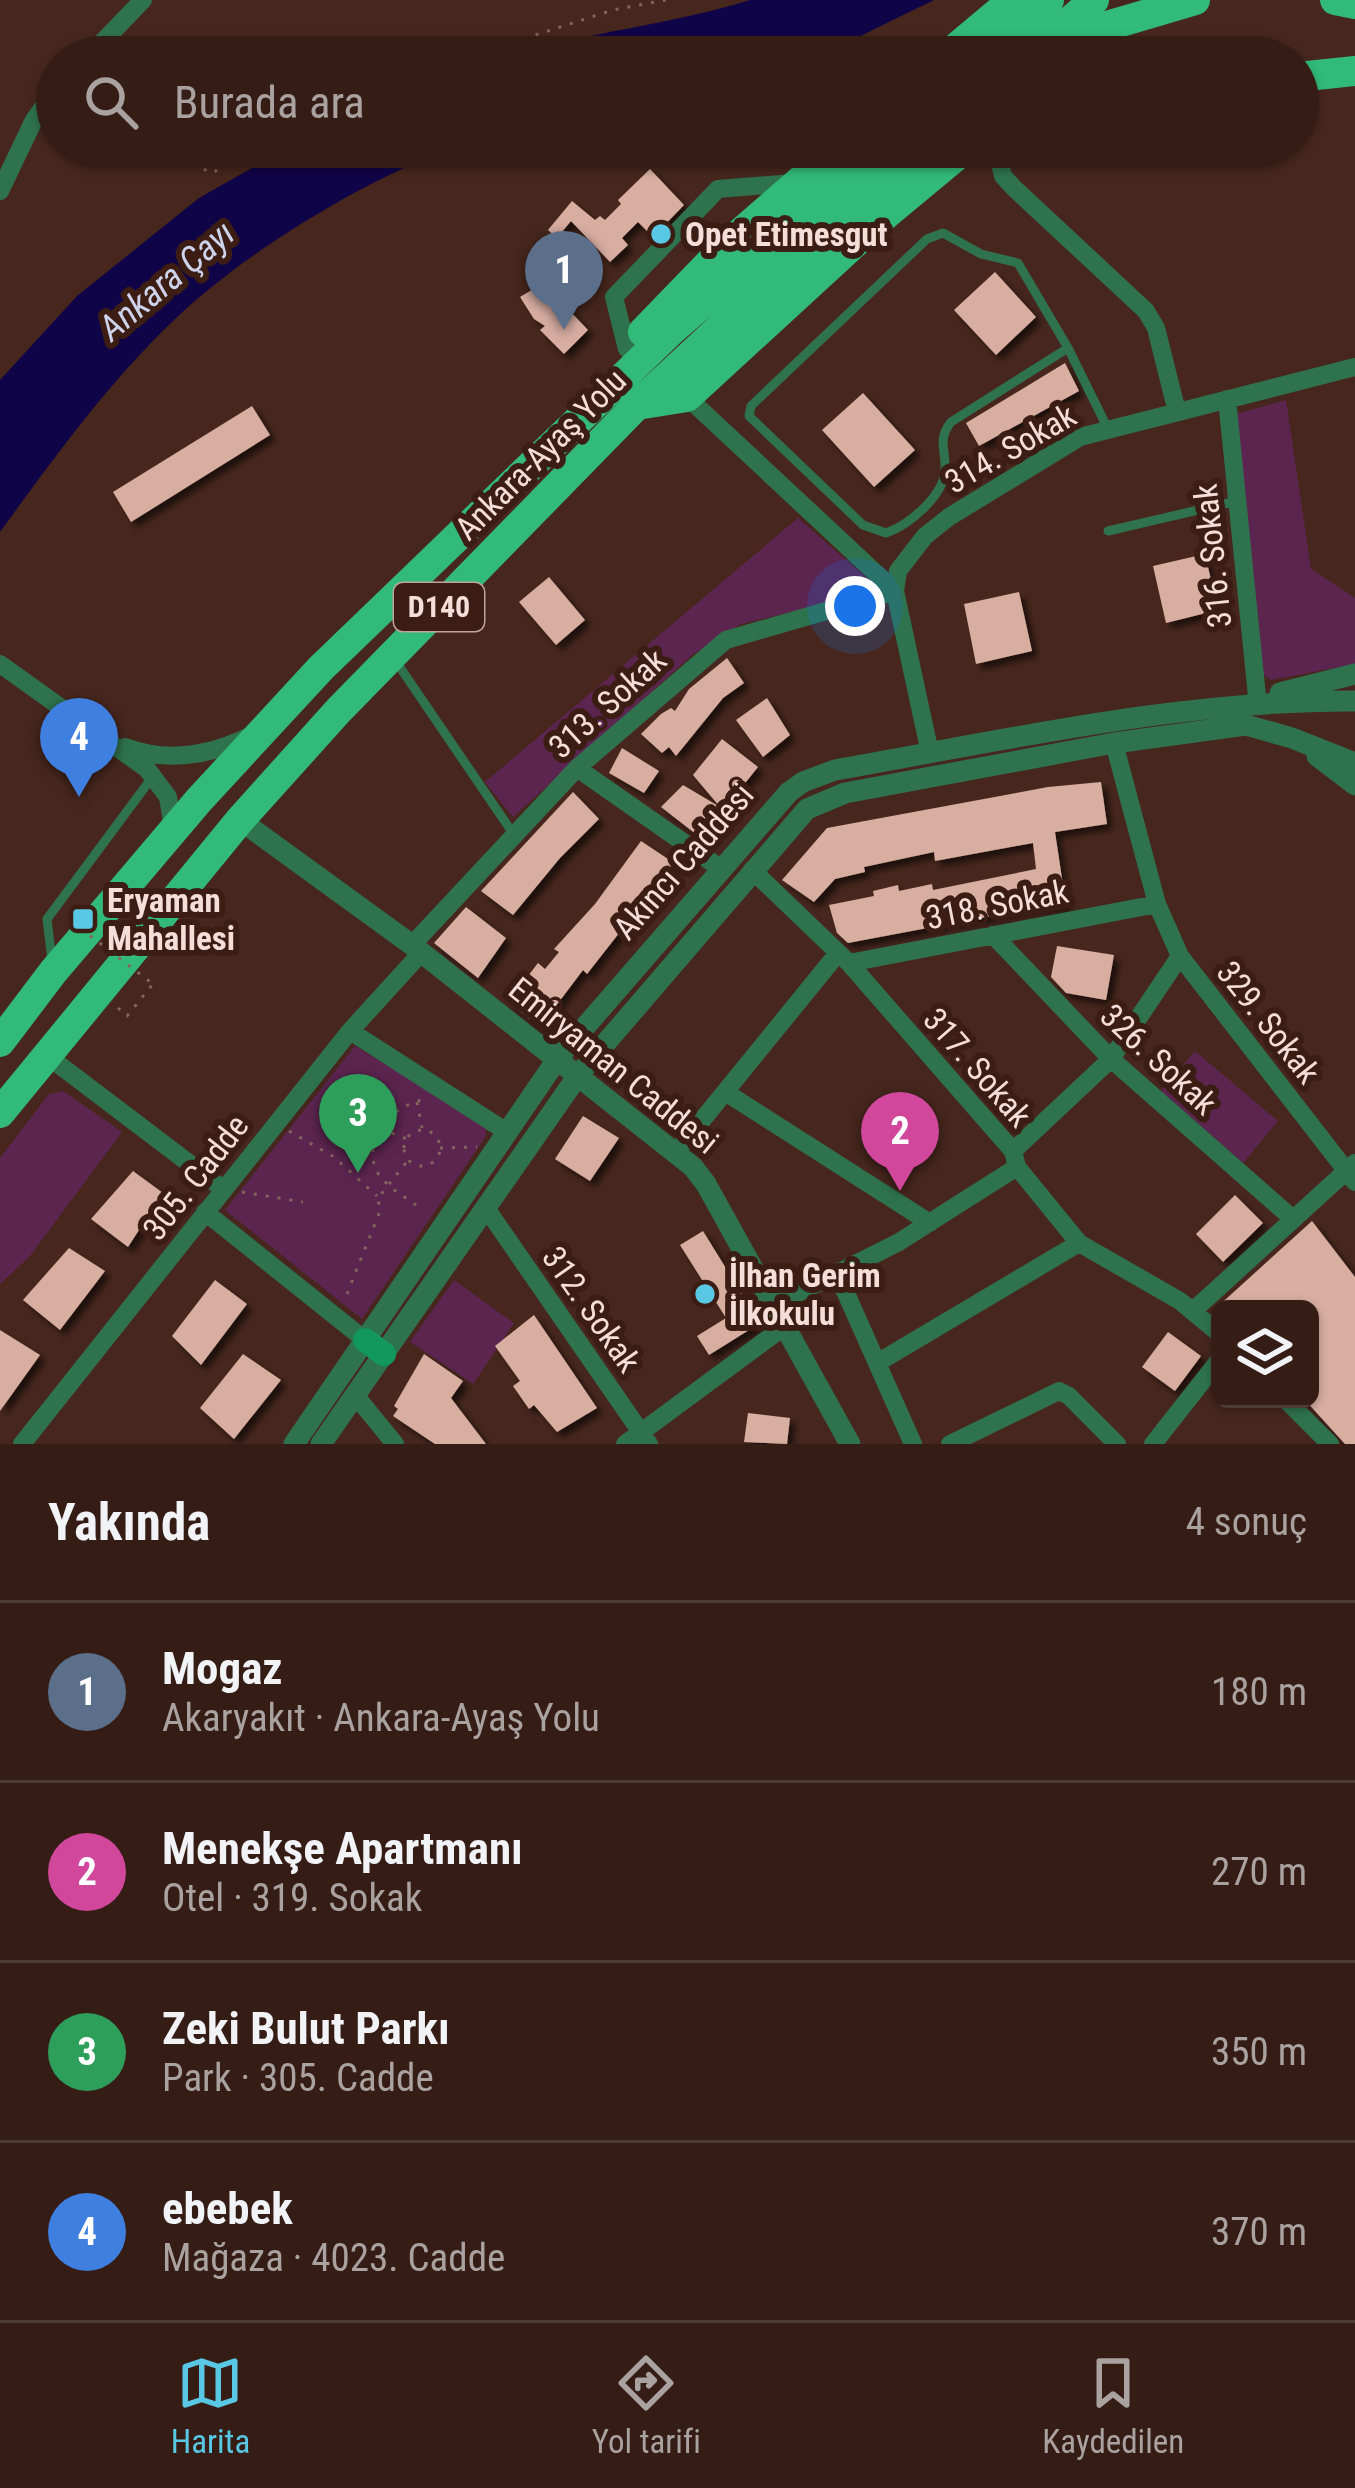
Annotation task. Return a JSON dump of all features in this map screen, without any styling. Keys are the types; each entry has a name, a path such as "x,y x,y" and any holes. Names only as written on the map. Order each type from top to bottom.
{"highway":[{"path":"971,36 1013,0"},
{"path":"1008,36 1049,0"},
{"path":"1063,36 1101,13 1136,0"},
{"path":"1101,13 1195,0"},
{"path":"1335,0 1355,4"},
{"path":"1319,75 1355,71"},
{"path":"599,403 627,350 731,241 814,168"},
{"name":"Ankara-Ayaş Yolu","path":"0,1042 173,830 321,668 673,330 857,168"},
{"name":"Ankara-Ayaş Yolu","path":"0,1113 240,820 392,656 637,405 902,168"},
{"path":"637,405 687,397 942,168"}],"street":[{"path":"108,36 143,0"},
{"path":"0,191 36,117"},
{"path":"1001,168 1014,188 1145,311 1156,328 1177,412"},
{"path":"627,350 614,297 718,189 797,183"},
{"name":"314. Sokak","path":"896,591 898,571 910,553 949,517 1056,448 1108,429 1355,367"},
{"path":"687,397 896,591 930,753"},
{"name":"316. Sokak","path":"1226,399 1263,706"},
{"name":"313. Sokak","path":"417,948 577,768 726,640 896,591"},
{"path":"0,664 153,776 168,797 173,830"},
{"path":"1263,706 1285,690 1355,674"},
{"name":"Akıncı Caddesi","path":"321,1444 355,1395 374,1347 558,1058 777,801 803,782 835,770 930,753 1111,732 1263,706 1355,701"},
{"name":"Akıncı Caddesi","path":"294,1444 486,1208 579,1074 807,809 832,797 1111,732 1246,725 1355,763"},
{"path":"109,741 137,751 198,755 264,730"},
{"name":"329. Sokak","path":"1111,732 1157,904 1180,956 1352,1172"},
{"path":"1292,738 1355,785"},
{"path":"577,768 720,868"},
{"name":"Emiryaman Caddesi","path":"240,820 417,948 677,1151 706,1184 850,1444"},
{"name":"317. Sokak","path":"752,870 844,958 1015,1159 1079,1243 1194,1310 1211,1326"},
{"name":"318. Sokak","path":"844,958 1157,904"},
{"name":"326. Sokak","path":"992,935 1111,1059 1293,1219"},
{"name":"305. Cadde","path":"22,1444 417,948"},
{"path":"773,1305 930,1223 1015,1159 1111,1059 1180,956"},
{"path":"677,1151 844,958"},
{"path":"350,1031 502,1140"},
{"path":"45,1054 223,1189"},
{"path":"725,1093 930,1223"},
{"path":"1194,1310 1352,1172"},
{"name":"312. Sokak","path":"486,1208 638,1440"},
{"path":"205,1212 374,1347"},
{"path":"877,1363 1079,1243"},
{"path":"838,1273 914,1444"},
{"path":"638,1440 785,1326"},
{"path":"1154,1444 1211,1371"},
{"path":"950,1444 1059,1391 1070,1396 1117,1444"},
{"path":"355,1395 395,1444"},
{"path":"1294,1408 1330,1444"}],"lane":[{"path":"1068,348 951,422 942,438 945,471 941,486 902,525 886,533 863,525 748,416 751,406 937,233 981,254 1018,263 1068,348 1108,429"},
{"path":"1108,531 1237,501"},
{"path":"392,656 514,836"},
{"path":"53,972 46,919 153,776"}],"path":[{"path":"532,36 613,10 666,0"},
{"path":"71,921 153,984 127,1016 116,1006"},
{"path":"416,1205 374,1167 381,1129 397,1108 424,1100"},
{"path":"417,1101 423,1130"},
{"path":"276,1123 334,1157 378,1198 380,1211 347,1294"},
{"path":"357,1125 407,1139"},
{"path":"423,1130 436,1136 440,1148 437,1158 417,1165 404,1147 407,1139 423,1130"},
{"path":"440,1148 502,1140"},
{"path":"378,1198 409,1159"},
{"path":"223,1189 303,1202"}],"shaded area":[{"path":"1286,400 1311,569 1355,598 1355,664 1271,680 1263,674 1233,415"},
{"path":"798,518 877,587 741,624 691,656 513,817 485,782"},
{"path":"355,1046 485,1125 486,1136 362,1319 225,1210"},
{"path":"1195,1051 1278,1121 1243,1163 1161,1091"},
{"path":"63,1091 122,1132 30,1256 0,1284 0,1158 49,1094"},
{"path":"454,1280 514,1323 473,1384 410,1342"}],"water":[{"path":"750,0 934,0 860,36 593,36"},
{"name":"Ankara Çayı","path":"252,168 405,168 269,245 174,320 104,395 0,532 0,380 77,296 199,198"}],"building":[{"path":"650,169 684,205 653,237 638,222 622,238 628,245 610,262 571,221 557,238 548,230 572,201 595,220 600,216 605,220"},
{"path":"995,272 1036,317 996,355 954,310"},
{"path":"540,285 558,313 565,306 588,330 564,354 540,330 545,326 534,319 520,297"},
{"path":"1065,363 1079,391 979,446 966,423"},
{"path":"863,393 915,450 874,487 822,430"},
{"path":"252,406 270,435 131,522 113,492"},
{"path":"1205,554 1218,610 1166,623 1153,566"},
{"path":"549,577 585,620 556,645 519,602"},
{"path":"1019,592 1032,651 976,664 964,604"},
{"path":"727,658 744,683 723,698 676,756 669,747 662,753 641,734 661,714 671,708 675,711 689,689"},
{"path":"767,698 790,735 763,757 736,720"},
{"path":"722,739 758,767 701,838 661,807 683,785 720,807 693,775"},
{"path":"622,748 659,771 644,793 609,773"},
{"path":"1101,782 1107,824 1055,832 1066,905 848,943 837,933 829,905 874,896 873,891 898,885 899,891 932,884 933,890 1036,869 1033,843 935,861 934,852 864,867 865,872 835,879 814,902 782,880 827,828 1048,787"},
{"path":"573,792 599,819 513,915 481,891"},
{"path":"641,841 674,863 540,1027 508,1002 538,963 545,969 559,952 554,949 595,904"},
{"path":"466,907 506,938 478,978 434,943"},
{"path":"1057,946 1114,955 1106,1000 1066,993 1051,977"},
{"path":"583,1116 619,1138 590,1181 555,1159"},
{"path":"133,1171 163,1193 128,1247 91,1219"},
{"path":"1235,1195 1263,1223 1223,1262 1196,1234"},
{"path":"1312,1221 1355,1277 1355,1444 1345,1444 1312,1408 1319,1408 1319,1300 1225,1300"},
{"path":"703,1231 757,1325 709,1355 697,1336 726,1318 680,1245"},
{"path":"69,1248 105,1271 60,1330 23,1300"},
{"path":"215,1280 247,1304 201,1365 172,1336"},
{"path":"534,1315 597,1408 557,1432 534,1405 529,1409 513,1386 520,1381 495,1346"},
{"path":"0,1330 40,1355 0,1411"},
{"path":"1168,1332 1201,1356 1175,1391 1142,1367"},
{"path":"243,1354 281,1380 234,1439 200,1408"},
{"path":"424,1354 463,1381 451,1398 486,1444 435,1444 393,1416"},
{"path":"748,1413 790,1418 787,1444 744,1442"}],"place":[{"name":"Opet Etimesgut","path":"661,234"},
{"name":"Mogaz","path":"564,330"},
{"name":"ebebek","path":"79,797"},
{"name":"Eryaman Mahallesi","path":"83,919"},
{"name":"Zeki Bulut Parkı","path":"358,1173"},
{"name":"Menekşe Apartmanı","path":"900,1191"},
{"name":"İlhan Gerim İlkokulu","path":"705,1294"}]}
